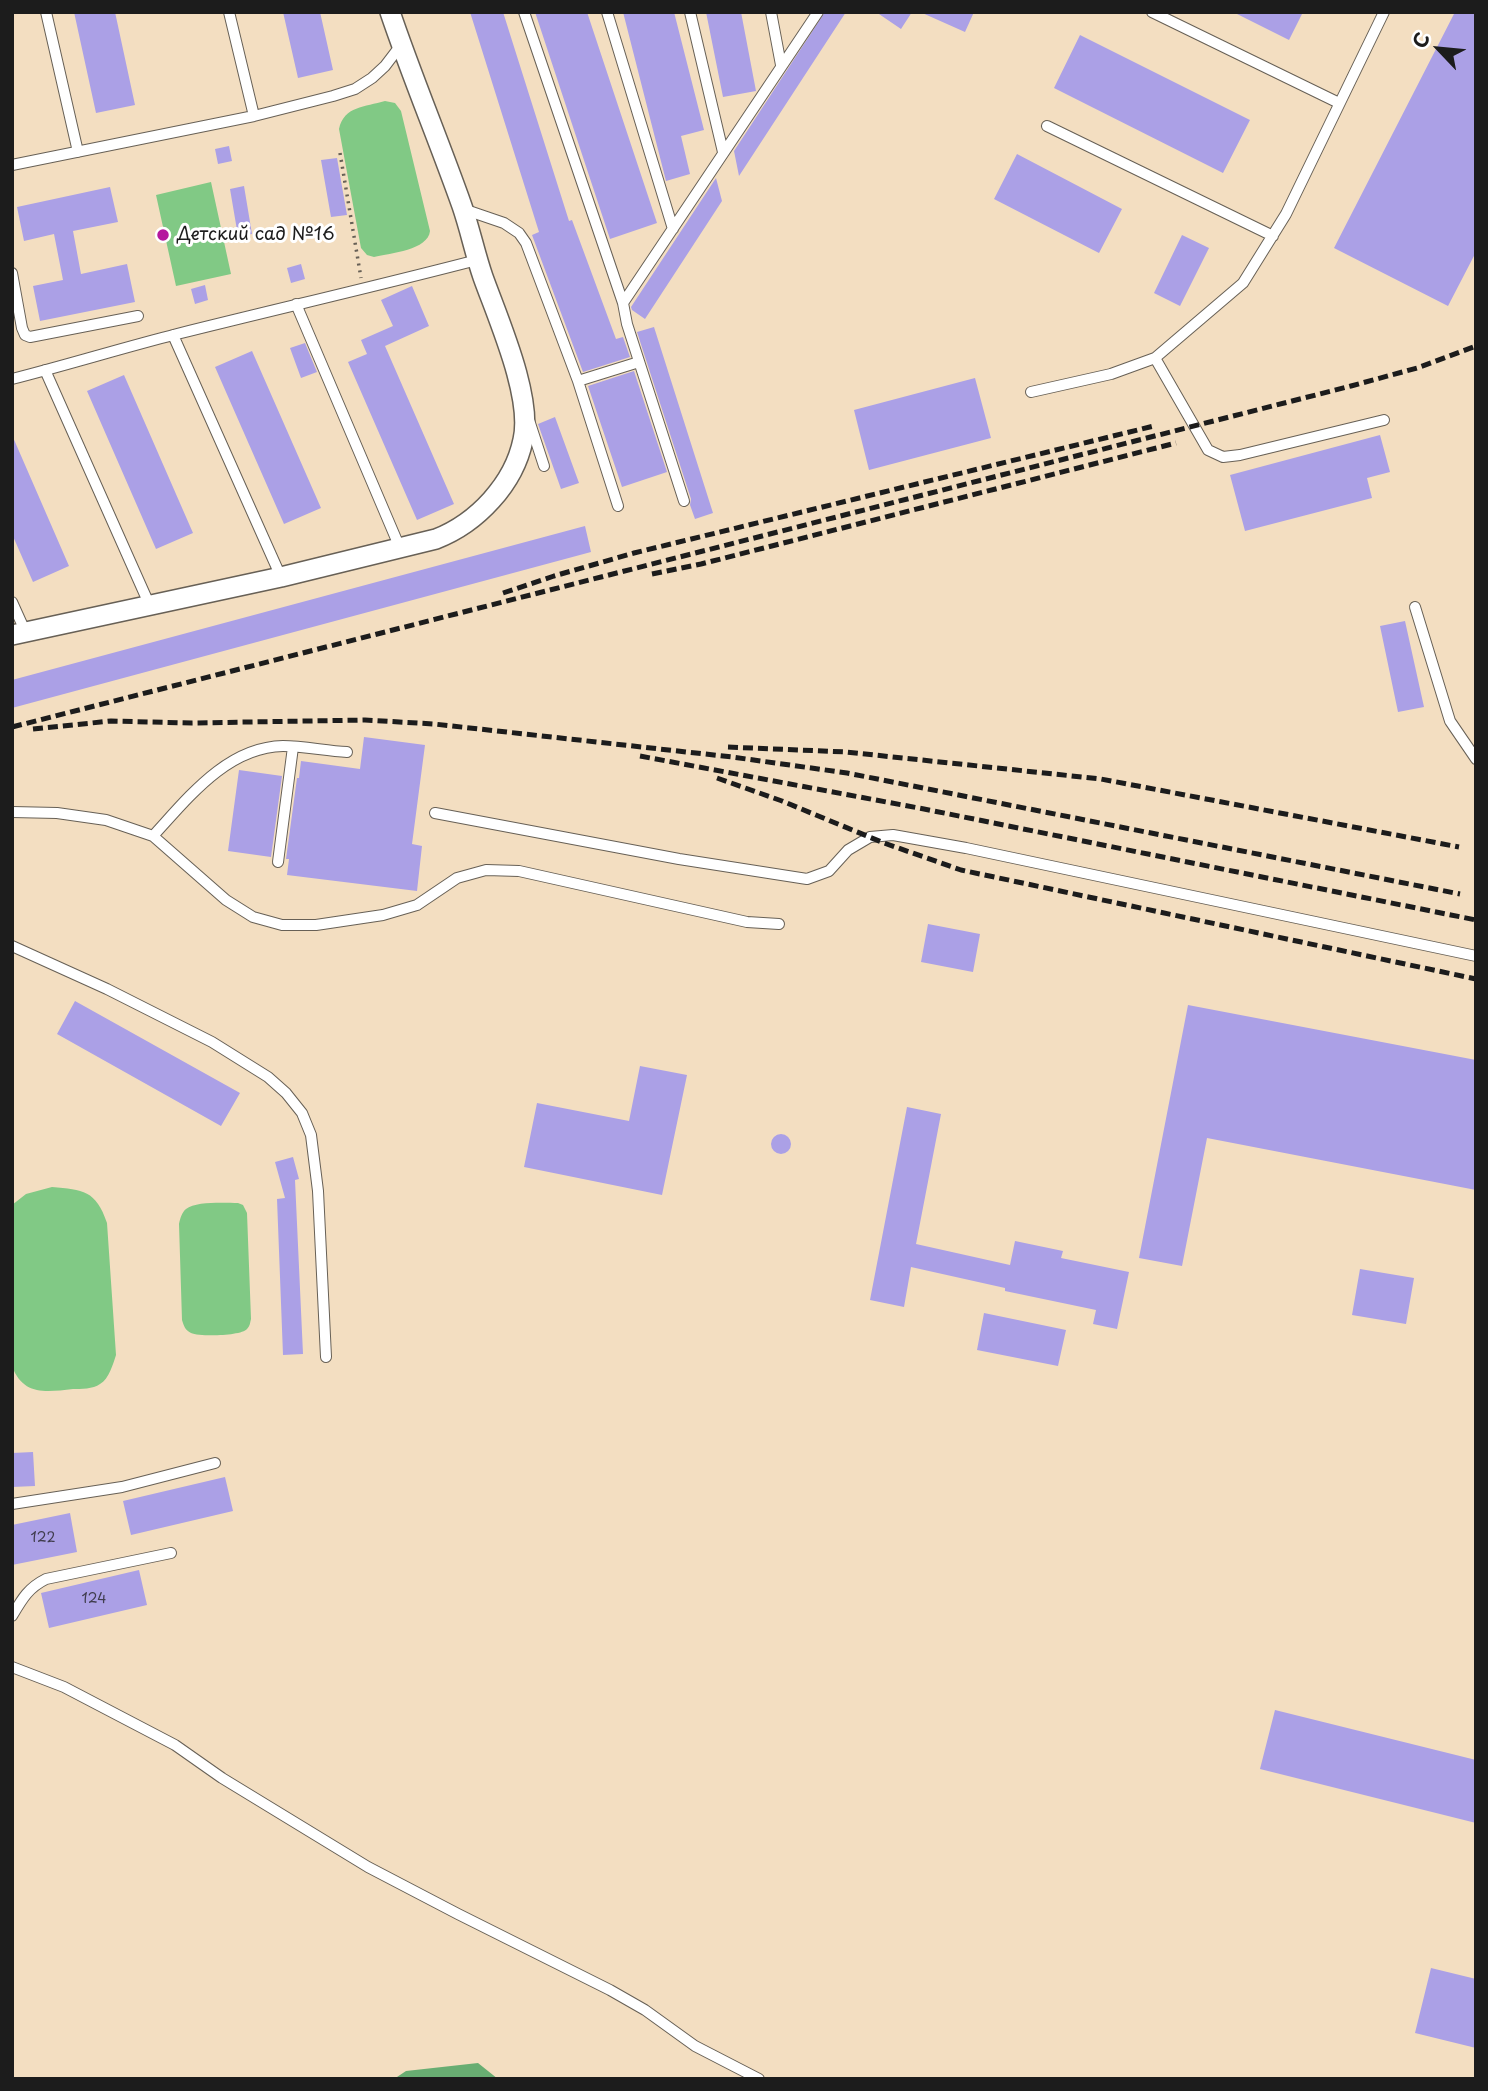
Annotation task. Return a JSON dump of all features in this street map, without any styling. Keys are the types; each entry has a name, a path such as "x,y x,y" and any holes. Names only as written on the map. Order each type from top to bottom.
{"street":[{"path":"19,634 281,577 436,539 453,532 475,517 504,485 516,463 524,439 525,409 517,376 477,260 463,209 390,12"}],"lane":[{"path":"46,12 78,152"},
{"path":"229,12 254,116"},
{"path":"524,12 623,303 627,324 684,502"},
{"path":"607,12 673,229"},
{"path":"690,12 723,152"},
{"path":"771,12 781,65"},
{"path":"623,303 818,12"},
{"path":"1152,12 1339,103"},
{"path":"1031,392 1111,374 1154,358 1243,283 1286,214 1384,12"},
{"path":"12,165 254,116 355,89 379,72 401,45"},
{"path":"1047,126 1273,236"},
{"path":"463,209 504,223 519,233 526,243 578,381 618,506"},
{"path":"12,379 173,335 477,260"},
{"path":"12,273 22,328 25,335 30,337 138,316"},
{"path":"296,304 400,548"},
{"path":"173,335 281,577"},
{"path":"1154,358 1208,450 1223,457 1384,420"},
{"path":"578,381 639,362"},
{"path":"45,370 150,606"},
{"path":"525,409 544,467"},
{"path":"12,602 19,634"},
{"path":"1415,607 1450,721 1476,760"},
{"path":"153,836 183,803 230,763 247,753 282,746 348,752"},
{"path":"278,862 293,747"},
{"path":"12,812 57,813 106,820 153,836 226,900 253,917 282,925 316,925 383,915 417,905 457,878 486,870 519,871 747,922 779,924"},
{"path":"435,813 679,859 807,879 829,871 848,850 870,837 893,835 966,848 1476,956"},
{"path":"12,946 107,989 212,1042 268,1077 286,1093 302,1113 312,1135 318,1191 326,1357"},
{"path":"12,1504 122,1487 215,1463"},
{"path":"12,1616 34,1585 46,1579 171,1553"},
{"path":"12,1667 64,1687 175,1745 222,1778 368,1867 610,1990 645,2010 695,2046 759,2079"}],"path":[{"path":"340,153 359,268 366,289"}],"green space":[{"path":"385,101 395,103 401,111 430,231 423,243 416,247 374,257 367,255 361,248 339,129 350,112"},
{"path":"211,182 231,274 176,286 156,195"},
{"path":"52,1187 87,1194 98,1204 107,1223 116,1355 106,1379 90,1388 36,1390 22,1383 12,1366 12,1205 26,1194"},
{"path":"197,1205 243,1205 247,1213 251,1319 249,1326 243,1331 229,1334 191,1333 182,1320 179,1224 183,1212"},
{"path":"478,2063 498,2079 394,2079 406,2071"}],"building":[{"path":"74,12 115,12 135,105 96,113"},
{"path":"283,12 320,12 333,70 298,78"},
{"path":"470,12 503,12 569,221 572,220 616,339 623,337 630,357 583,372 532,235 539,232"},
{"path":"535,12 587,12 657,223 610,239"},
{"path":"623,12 674,12 704,130 681,136 690,174 666,181"},
{"path":"706,12 741,12 756,91 723,97"},
{"path":"825,12 846,12 739,176 734,151"},
{"path":"876,12 912,12 901,29"},
{"path":"920,12 974,12 965,32"},
{"path":"1233,12 1303,12 1289,40"},
{"path":"1455,12 1476,12 1476,252 1448,306 1334,248"},
{"path":"1080,35 1250,120 1223,173 1054,88"},
{"path":"229,146 232,161 218,164 215,149"},
{"path":"1017,154 1122,209 1099,253 994,199"},
{"path":"337,158 347,215 331,217 321,160"},
{"path":"716,178 722,201 645,319 631,307"},
{"path":"244,186 252,234 238,236 230,189"},
{"path":"110,187 118,222 73,231 81,274 127,264 135,302 40,321 33,286 63,280 54,234 24,241 17,207"},
{"path":"1182,235 1209,248 1180,306 1154,293"},
{"path":"301,264 305,279 291,283 287,268"},
{"path":"205,285 208,300 195,304 191,289"},
{"path":"412,286 429,326 385,346 454,504 417,520 348,362 367,354 361,340 393,326 381,300"},
{"path":"654,327 713,513 695,519 690,505 691,499 637,332"},
{"path":"305,343 317,372 301,378 290,348"},
{"path":"252,351 321,508 284,524 215,367"},
{"path":"634,371 667,472 622,487 588,386"},
{"path":"124,375 193,533 156,549 87,391"},
{"path":"975,378 991,438 869,470 854,410"},
{"path":"555,417 579,483 561,489 538,424"},
{"path":"12,435 69,566 33,582 12,534"},
{"path":"1380,435 1390,472 1367,478 1372,498 1245,531 1230,475"},
{"path":"585,526 591,552 12,708 12,680"},
{"path":"1405,621 1424,707 1398,712 1380,626"},
{"path":"364,737 425,745 412,844 422,846 417,891 287,875 289,859 286,859 301,761 360,769"},
{"path":"239,770 282,776 271,857 228,851"},
{"path":"928,924 980,934 973,972 921,962"},
{"path":"75,1001 240,1093 221,1126 57,1034"},
{"path":"1188,1005 1476,1060 1476,1190 1207,1138 1182,1266 1139,1258"},
{"path":"640,1066 687,1075 662,1195 524,1167 537,1103 629,1121"},
{"path":"907,1107 941,1114 916,1244 1010,1265 1015,1241 1063,1251 1061,1258 1129,1272 1117,1329 1093,1324 1096,1310 911,1267 904,1307 870,1300"},
{"path":"781,1134 788,1137 791,1144 788,1151 781,1154 774,1151 771,1144 774,1137"},
{"path":"293,1157 299,1179 295,1180 303,1354 283,1355 277,1199 285,1198 275,1162"},
{"path":"1360,1269 1414,1278 1406,1324 1352,1315"},
{"path":"984,1313 1066,1330 1058,1366 977,1350"},
{"path":"33,1452 35,1486 12,1487 12,1453"},
{"path":"225,1477 233,1511 131,1535 123,1501"},
{"path":"70,1513 77,1552 12,1565 12,1525"},
{"path":"139,1570 147,1605 49,1628 41,1593"},
{"path":"1275,1710 1476,1760 1476,1823 1260,1769"},
{"path":"1431,1968 1476,1979 1476,2048 1415,2033"}],"railway":[{"path":"12,727 1351,386 1417,368 1476,346"},
{"path":"503,593 634,553 1154,426"},
{"path":"652,574 701,564 1176,443"},
{"path":"33,729 111,721 192,723 365,720 434,724 732,757 847,773 1460,894"},
{"path":"728,747 846,752 1101,779 1459,847"},
{"path":"640,756 924,809 1476,920"},
{"path":"717,778 961,870 1476,979"}],"place":[{"name":"Детский сад №16","path":"163,235"}]}
